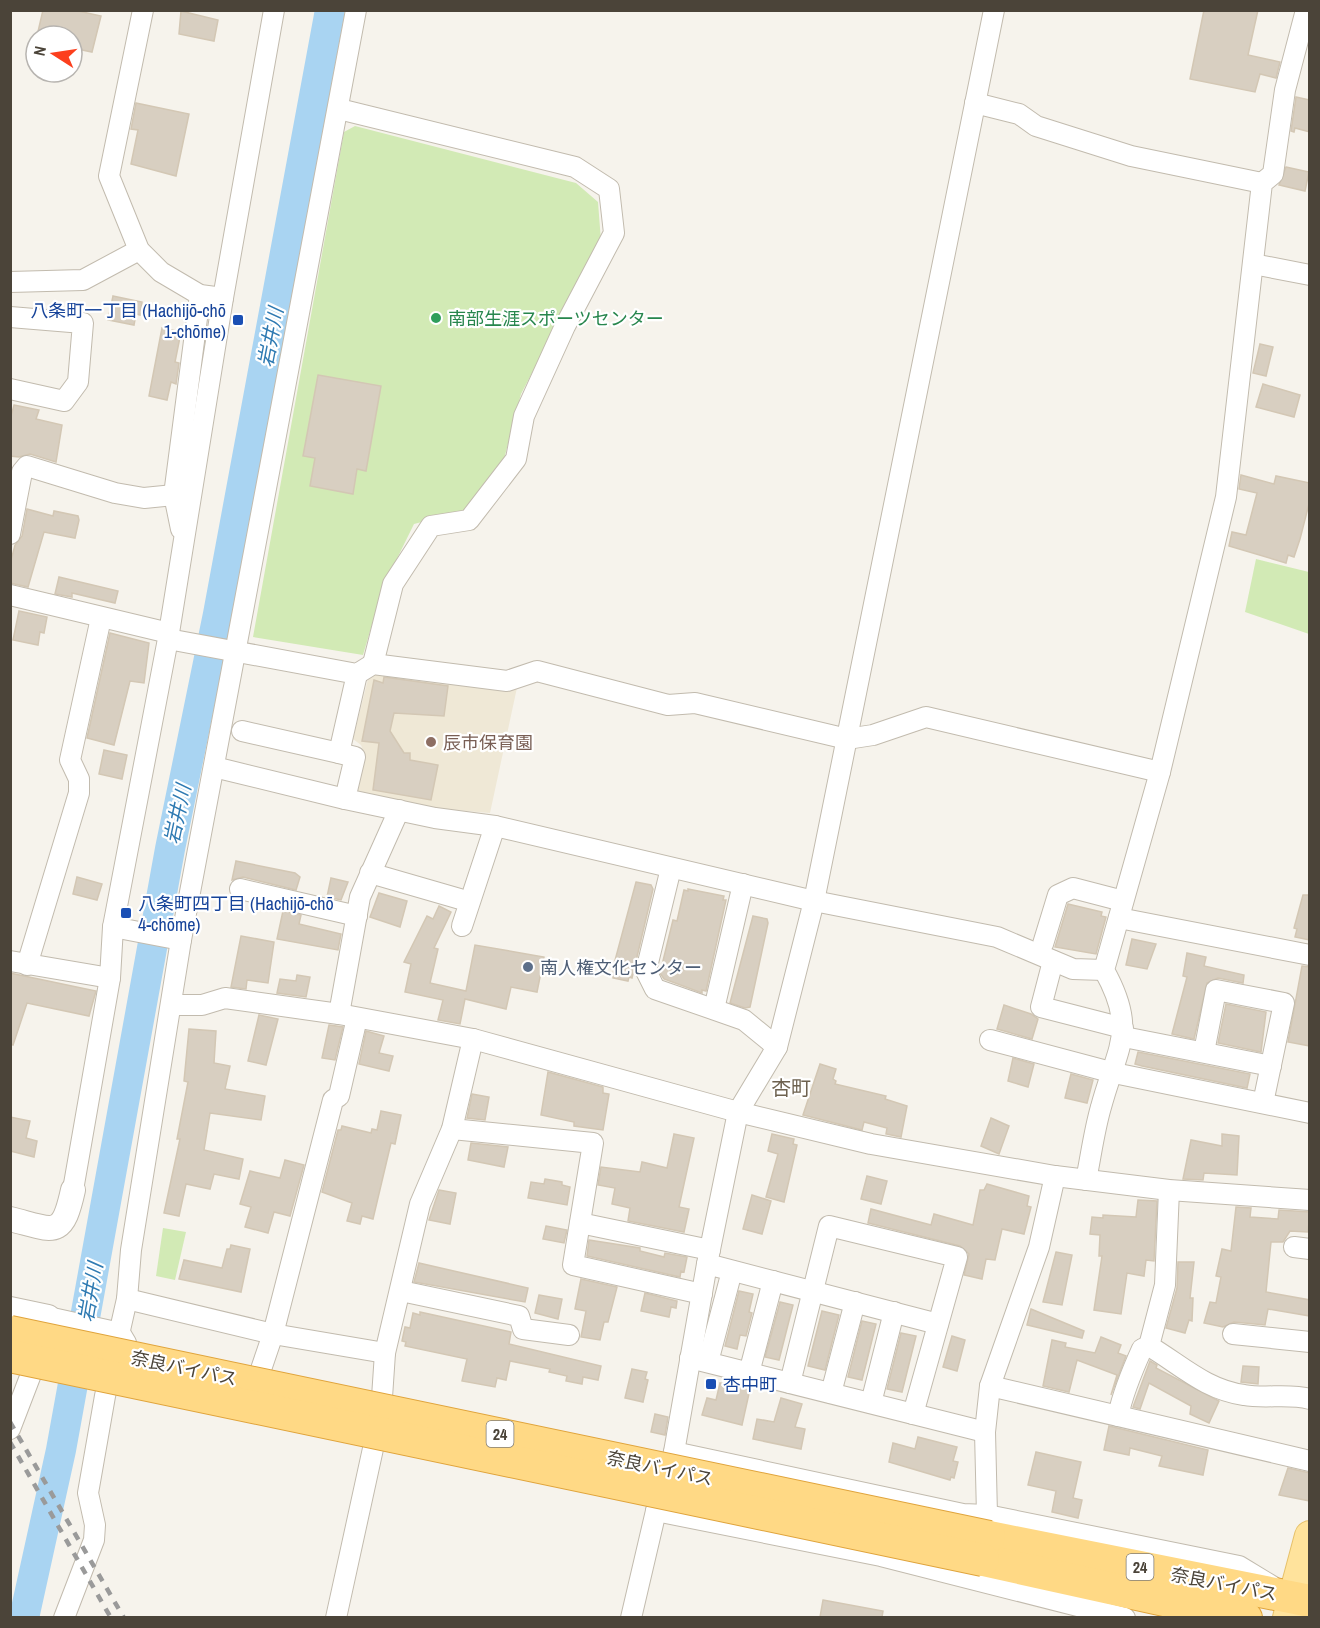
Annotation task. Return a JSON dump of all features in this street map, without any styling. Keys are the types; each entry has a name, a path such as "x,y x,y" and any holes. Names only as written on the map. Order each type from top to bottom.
{"highway":[{"name":"奈良バイパス","path":"10,1332 986,1537 1297,1605"},
{"name":"奈良バイパス","path":"10,1356 986,1537 1246,1617"}],"main road":[{"path":"1297,1605 1310,1536"}],"street":[{"path":"143,10 108,176 140,250 161,272 200,296 223,298"},
{"path":"10,1219 51,1229 59,1226 67,1217 73,1190 171,637 223,298 274,10"},
{"path":"64,1617 94,1540 95,1525 88,1493 115,1332 127,1299 131,1250 172,1005 177,939 214,767 232,649 339,109 356,10"},
{"path":"699,1360 702,1294 738,1112 777,1047 814,901 994,10"},
{"path":"1086,1180 1101,1105 1114,1073 1124,1032 1116,992 1104,970 1160,772 1226,497 1262,183 1273,174 1285,90 1306,10"},
{"path":"975,103 1019,114 1036,126 1131,156 1262,183"},
{"path":"339,109 575,167 609,189 614,233 565,326 524,416 516,459 468,520 431,526 393,584 339,753"},
{"path":"10,282 82,280 140,250"},
{"path":"1253,264 1310,275"},
{"path":"184,544 174,495 200,296"},
{"path":"10,317 83,323 78,382 64,401 10,389"},
{"path":"10,534 22,472 27,466 115,493 144,498 174,495"},
{"path":"10,595 171,637 232,649 365,669 507,681 537,671 668,705 695,703 847,739 873,735 926,717 1160,772"},
{"path":"101,618 70,760 79,779 79,793 19,963 110,978"},
{"path":"242,731 355,757 345,799"},
{"path":"214,767 345,799 495,826 814,901 998,937 1048,952 1073,969 1104,970"},
{"path":"256,1383 273,1334 333,1100 339,1096 360,897 399,810"},
{"path":"462,926 495,826"},
{"path":"671,868 646,971 655,989 744,1020 777,1047"},
{"path":"370,873 460,899"},
{"path":"714,1009 743,884"},
{"path":"1271,1065 1204,1052 1124,1032 1041,1006 1058,895 1073,888 1121,909 1310,955"},
{"path":"240,889 357,916"},
{"path":"118,928 177,939"},
{"path":"1204,1052 1216,990 1284,1003 1263,1103"},
{"path":"172,1005 202,1005 225,998 348,1016 473,1040 738,1112 871,1144 1055,1176 1169,1190 1310,1200"},
{"path":"336,1617 381,1412 385,1353 420,1204 452,1129 473,1040"},
{"path":"990,1040 1114,1073 1310,1113"},
{"path":"452,1129 593,1143 573,1266 702,1294"},
{"path":"986,1537 985,1432 990,1386 1039,1248 1055,1176"},
{"path":"1149,1346 1165,1285 1169,1190"},
{"path":"580,1223 709,1257 732,1271 938,1324"},
{"path":"790,1383 829,1227 957,1257 912,1414"},
{"path":"631,1617 657,1511 699,1360 732,1271"},
{"path":"749,1373 773,1281"},
{"path":"401,1291 519,1316 523,1329 568,1335"},
{"path":"127,1299 273,1334 385,1353"},
{"path":"831,1393 855,1302"},
{"path":"10,1309 115,1332 143,1359 669,1473"},
{"path":"871,1403 894,1312"},
{"path":"10,1429 53,1318"},
{"path":"1233,1334 1310,1342"},
{"path":"1118,1416 1122,1394 1142,1349 1149,1346"},
{"path":"1149,1346 1192,1376 1219,1389 1259,1397 1281,1395 1310,1398"},
{"path":"699,1360 985,1432"},
{"path":"990,1386 1310,1461"},
{"path":"674,1452 963,1514 986,1537"},
{"path":"657,1511 881,1556 1125,1617"}],"shaded area":[{"name":"辰市保育園","path":"385,667 518,683 490,813 430,808 357,791 365,755 361,745 353,739 368,679"}],"green space":[{"name":"南部生涯スポーツセンター","path":"355,126 576,183 598,202 601,241 521,394 504,459 468,510 414,524 383,587 363,655 253,637 344,132"},
{"path":"1256,559 1309,572 1309,634 1245,612"},
{"path":"163,1228 186,1232 175,1280 156,1276"}],"building":[{"path":"43,10 74,10 101,16 92,52 84,50 84,24 40,24"},
{"path":"1204,10 1258,10 1248,55 1280,62 1276,78 1260,74 1255,92 1190,79"},
{"path":"181,11 218,20 214,41 179,34"},
{"path":"1296,97 1310,100 1310,132 1295,128 1294,132 1291,131"},
{"path":"136,103 189,114 176,176 131,164 138,130 131,129"},
{"path":"1286,167 1309,172 1305,191 1279,185"},
{"path":"113,296 142,302 140,315 136,314 134,325 108,320"},
{"path":"162,328 181,332 175,362 179,363 176,384 171,382 167,400 149,396"},
{"path":"1260,344 1273,347 1266,376 1253,373"},
{"path":"318,375 381,386 366,471 357,469 353,494 310,486 315,458 303,456"},
{"path":"1263,384 1300,395 1294,417 1256,407"},
{"path":"14,405 39,410 36,419 62,425 56,462 30,454 19,457 10,456 10,420"},
{"path":"1241,475 1274,484 1276,476 1310,483 1310,500 1300,539 1294,557 1288,555 1286,563 1229,546 1232,532 1246,535 1257,493 1239,489"},
{"path":"27,509 53,516 54,511 78,516 79,520 75,538 44,532 28,587 10,583 10,564 15,545 22,536"},
{"path":"59,577 118,591 115,603 72,593 72,597 55,594"},
{"path":"19,611 47,617 44,633 40,632 38,645 13,640"},
{"path":"110,633 149,643 144,683 130,681 114,745 87,738"},
{"path":"384,677 448,686 444,716 394,713 390,731 404,753 410,753 410,760 438,765 431,800 373,790 379,743 362,741 374,680 383,683"},
{"path":"104,750 127,755 122,779 99,774"},
{"path":"236,861 295,873 300,877 296,890 243,877 232,880"},
{"path":"77,877 102,884 97,900 73,894"},
{"path":"331,878 348,882 341,900 327,897"},
{"path":"636,882 651,885 653,889 632,978 629,977 628,981 613,978 614,964"},
{"path":"688,889 724,896 723,900 726,900 706,991 702,990 702,993 664,979 660,973 673,920 677,921 684,890 688,891"},
{"path":"379,893 407,901 400,927 370,917"},
{"path":"1303,895 1310,895 1310,940 1295,937 1297,929 1294,928"},
{"path":"1068,904 1102,912 1101,916 1106,917 1096,954 1055,947"},
{"path":"439,906 451,912 434,948 438,949 430,983 466,991 475,945 544,957 537,992 511,987 506,1009 465,999 460,1024 438,1020 443,1000 405,992 411,964 404,962 427,916 433,919"},
{"path":"283,911 301,915 299,924 341,934 338,950 277,939"},
{"path":"753,916 767,919 768,923 750,1007 745,1008 730,1003"},
{"path":"241,936 274,942 268,983 247,980 246,989 231,987"},
{"path":"1132,939 1156,944 1147,969 1126,965"},
{"path":"1187,953 1206,957 1204,966 1244,975 1243,983 1218,978 1207,983 1194,1039 1172,1034 1187,977 1183,976"},
{"path":"1302,966 1310,967 1310,1046 1288,1042"},
{"path":"10,973 96,991 89,1016 27,1003 13,1045 10,1044"},
{"path":"297,975 310,977 306,997 277,993 280,979 296,981"},
{"path":"1226,1004 1266,1012 1261,1052 1218,1043"},
{"path":"1004,1005 1031,1014 1038,1019 1032,1039 997,1029"},
{"path":"259,1015 278,1019 266,1065 248,1061"},
{"path":"329,1025 343,1027 335,1060 322,1058"},
{"path":"189,1029 216,1031 214,1063 230,1066 225,1089 265,1096 261,1120 210,1113 204,1150 243,1159 239,1179 214,1174 210,1189 186,1184 179,1216 164,1213 180,1139 177,1139 188,1082 184,1081"},
{"path":"366,1031 384,1036 379,1053 393,1056 389,1071 359,1064"},
{"path":"1138,1052 1250,1074 1247,1088 1135,1064"},
{"path":"1013,1058 1034,1064 1028,1087 1008,1081"},
{"path":"820,1064 836,1069 833,1079 836,1081 835,1084 886,1096 885,1099 907,1106 901,1137 886,1134 887,1128 864,1122 862,1130 803,1115"},
{"path":"548,1072 603,1087 603,1093 609,1094 603,1130 574,1126 574,1122 541,1115"},
{"path":"1071,1074 1093,1080 1087,1103 1065,1098"},
{"path":"472,1094 489,1097 485,1120 467,1118"},
{"path":"381,1111 401,1115 395,1144 391,1143 373,1219 362,1216 360,1224 347,1221 352,1203 322,1192 338,1130 341,1130 342,1126 371,1133 372,1129 377,1130"},
{"path":"10,1117 30,1121 26,1138 37,1141 34,1157 10,1151"},
{"path":"991,1118 1009,1126 999,1154 981,1146"},
{"path":"674,1134 694,1138 679,1207 689,1209 684,1232 628,1221 630,1208 612,1204 615,1188 598,1185 601,1167 640,1172 642,1162 667,1168"},
{"path":"772,1134 794,1139 793,1144 797,1145 784,1202 766,1197 778,1154 768,1151"},
{"path":"1222,1134 1239,1136 1237,1175 1204,1173 1203,1180 1183,1179 1191,1140 1222,1146"},
{"path":"471,1143 508,1147 504,1167 468,1160"},
{"path":"285,1160 304,1165 290,1216 274,1212 268,1233 245,1227 251,1207 240,1204 250,1171 280,1178"},
{"path":"867,1176 887,1181 881,1204 861,1199"},
{"path":"545,1179 562,1182 562,1185 570,1187 567,1205 528,1198 531,1182 544,1184"},
{"path":"987,1184 1029,1196 1027,1206 1031,1207 1024,1234 1002,1229 995,1260 986,1259 982,1279 964,1275 969,1254 960,1246 868,1223 871,1209 931,1225 934,1214 973,1225 980,1190 984,1190"},
{"path":"439,1190 456,1193 450,1224 429,1220"},
{"path":"752,1195 771,1201 762,1234 743,1229"},
{"path":"1138,1200 1157,1201 1154,1261 1146,1260 1144,1276 1127,1273 1121,1314 1094,1310 1102,1256 1099,1256 1100,1235 1090,1234 1092,1217 1103,1218 1103,1215 1136,1217"},
{"path":"1236,1207 1251,1208 1250,1217 1278,1219 1279,1210 1310,1212 1308,1232 1290,1231 1283,1242 1271,1242 1266,1292 1310,1300 1310,1316 1268,1309 1265,1325 1234,1322 1223,1327 1204,1323 1210,1302 1216,1303 1221,1277 1216,1276 1222,1249 1231,1251"},
{"path":"546,1226 567,1230 564,1243 543,1239"},
{"path":"589,1240 640,1248 640,1251 664,1257 665,1253 687,1257 684,1272 681,1271 680,1277 587,1256"},
{"path":"231,1245 250,1249 241,1292 179,1279 184,1260 222,1268 227,1249 230,1249"},
{"path":"1056,1252 1072,1255 1062,1305 1043,1302"},
{"path":"1178,1262 1194,1262 1190,1298 1193,1298 1192,1321 1189,1320 1185,1333 1166,1328 1177,1288"},
{"path":"419,1263 528,1288 525,1302 414,1282"},
{"path":"581,1279 617,1287 608,1322 604,1322 600,1340 581,1337 586,1311 575,1309"},
{"path":"739,1291 753,1294 749,1312 752,1313 746,1336 740,1335 737,1349 725,1346"},
{"path":"645,1293 677,1301 676,1308 671,1307 669,1317 641,1311"},
{"path":"539,1295 562,1299 558,1319 535,1313"},
{"path":"780,1302 793,1305 779,1360 765,1357"},
{"path":"1031,1309 1084,1331 1082,1338 1027,1325"},
{"path":"822,1311 839,1315 825,1370 808,1366"},
{"path":"420,1312 511,1332 509,1344 601,1366 598,1380 583,1377 582,1384 566,1381 567,1376 549,1372 550,1369 510,1361 506,1380 497,1378 495,1387 462,1381 467,1359 405,1346 406,1342 402,1341 405,1327 410,1328 413,1313 420,1315"},
{"path":"862,1321 876,1324 862,1380 848,1377"},
{"path":"901,1333 916,1336 902,1392 887,1389"},
{"path":"952,1336 965,1340 957,1371 943,1367"},
{"path":"1101,1337 1121,1345 1118,1353 1126,1356 1111,1395 1117,1375 1077,1360 1069,1392 1043,1386 1052,1340 1066,1343 1065,1347 1095,1353"},
{"path":"1150,1361 1157,1365 1156,1368 1219,1401 1209,1423 1190,1414 1191,1406 1149,1383 1140,1409 1133,1407"},
{"path":"1243,1366 1259,1367 1258,1384 1241,1382"},
{"path":"632,1369 647,1372 645,1379 648,1380 643,1402 625,1398"},
{"path":"720,1383 750,1389 742,1425 702,1415 707,1398 716,1400"},
{"path":"781,1398 802,1404 795,1427 805,1429 801,1449 753,1439 757,1419 774,1422"},
{"path":"655,1414 668,1417 665,1435 651,1432"},
{"path":"1109,1426 1208,1450 1203,1475 1159,1466 1162,1456 1130,1448 1129,1455 1104,1450"},
{"path":"918,1437 957,1447 953,1461 958,1462 954,1478 951,1477 950,1480 889,1462 893,1443 915,1449"},
{"path":"1036,1452 1081,1462 1073,1498 1082,1500 1078,1518 1052,1512 1056,1491 1028,1485"},
{"path":"1288,1468 1310,1473 1310,1501 1279,1495"},
{"path":"823,1600 883,1611 882,1617 820,1617"}],"waterway":[{"name":"岩井川","path":"24,1618 61,1450 170,849 218,614 330,10"}],"railway":[{"path":"10,1422 124,1618"},
{"path":"10,1442 111,1618"}],"place":[{"name":"南部生涯スポーツセンター","path":"436,318"},
{"name":"八条町一丁目 (Hachijō-chō 1-chōme)","path":"238,320"},
{"name":"辰市保育園","path":"431,742"},
{"name":"八条町四丁目 (Hachijō-chō 4-chōme)","path":"126,913"},
{"name":"南人権文化センター","path":"528,967"},
{"name":"杏中町","path":"711,1384"}],"district":[{"name":"杏町","path":"791,1087"}]}
